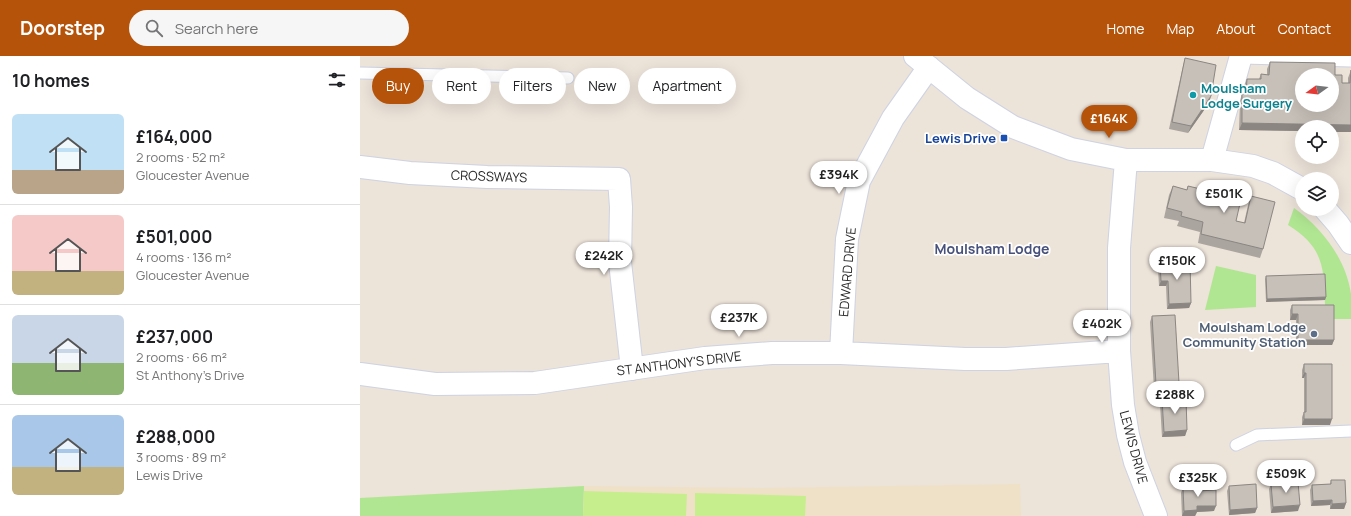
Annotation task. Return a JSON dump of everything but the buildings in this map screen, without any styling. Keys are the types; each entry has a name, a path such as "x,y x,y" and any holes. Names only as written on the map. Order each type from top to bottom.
{"street":[{"path":"1212,160 1241,57"},
{"path":"922,62 966,98 1013,127 1071,149 1126,160 1212,160 1253,166 1273,173 1295,186"},
{"name":"EDWARD DRIVE","path":"841,353 847,239 859,181 922,62"},
{"name":"LEWIS DRIVE","path":"1126,160 1119,248 1119,352 1123,405 1128,435 1135,462 1156,516"},
{"name":"CROSSWAYS","path":"360,167 410,173 471,176 619,179 620,262 632,369"},
{"path":"1332,216 1351,243"},
{"name":"ST ANTHONY'S DRIVE","path":"360,374 435,384 535,383 705,358 757,354 841,353 965,359 1006,359 1119,352"}],"lane":[{"path":"1241,57 1351,61"},
{"path":"360,73 568,78"},
{"path":"1236,445 1257,435 1351,431"}],"shaded area":[{"path":"1020,484 1021,516 360,516 360,498 584,486 760,488"}],"green space":[{"path":"1294,208 1295,216 1304,216 1331,245 1344,269 1348,281 1351,294 1351,319 1332,319 1332,305 1325,305 1322,268 1315,250 1300,233 1288,225"},
{"path":"1216,266 1256,275 1256,307 1205,310"},
{"path":"584,486 583,516 360,516 360,498"},
{"path":"584,491 687,494 686,516 583,516"},
{"path":"695,493 806,496 805,516 695,516"}],"place":[{"name":"Moulsham Lodge Surgery","path":"1193,95"},
{"name":"Lewis Drive","path":"1004,138"},
{"name":"Moulsham Lodge Community Station","path":"1314,334"}],"district":[{"name":"Moulsham Lodge","path":"992,248"}]}
